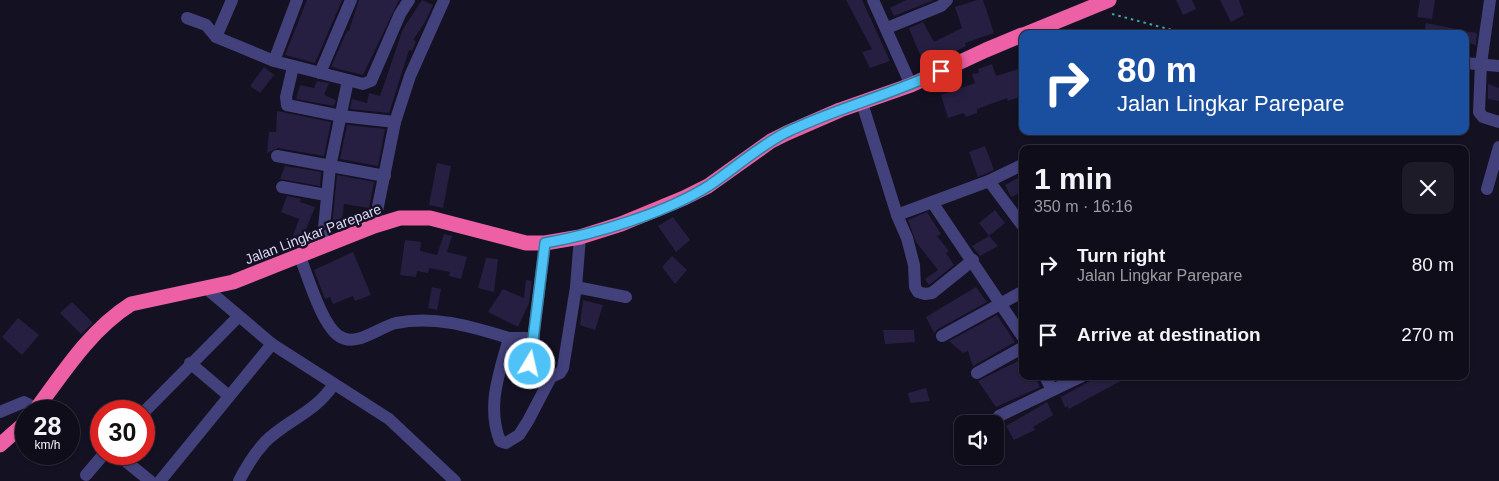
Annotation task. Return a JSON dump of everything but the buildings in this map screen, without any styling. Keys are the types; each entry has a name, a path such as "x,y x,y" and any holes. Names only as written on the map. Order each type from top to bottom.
{"highway":[{"path":"1036,30 1109,0"},
{"name":"Jalan Lingkar Parepare","path":"44,400 86,344 117,313 131,304 233,282 300,258 374,226 400,218 430,218 511,240 545,243 580,237 621,224 708,186 779,137 862,102 911,85 1019,36"},
{"path":"0,445 15,432"}],"street":[{"path":"216,38 232,0"},
{"path":"274,61 297,0"},
{"path":"320,73 351,0"},
{"path":"187,18 206,25 216,38 274,61 364,84 371,81 396,20 409,0"},
{"path":"374,226 395,122 410,76 444,0"},
{"path":"874,0 911,85"},
{"path":"887,28 941,6 947,0"},
{"path":"1490,0 1481,64 1479,112 1483,117 1499,122"},
{"path":"1469,63 1499,66"},
{"path":"293,67 286,97 288,104 341,116 395,122"},
{"path":"322,248 330,167 348,80"},
{"path":"862,102 914,265 915,287 918,292 932,293 973,260"},
{"path":"1487,190 1499,146"},
{"path":"277,156 385,176"},
{"path":"897,214 989,181 1019,166"},
{"path":"989,181 1019,221"},
{"path":"282,187 326,195"},
{"path":"932,202 973,260 1019,331"},
{"path":"509,338 496,386 494,408 500,440 506,443 518,434 551,377 560,373 563,368 576,287 580,237"},
{"path":"545,243 531,368 539,374 551,377"},
{"path":"300,258 324,315 332,329 345,339 355,340 394,324 439,320 456,322 509,338 534,338"},
{"path":"576,287 626,297"},
{"path":"207,289 272,344 389,419 454,481"},
{"path":"942,336 1000,302 1019,293"},
{"path":"155,400 190,363 238,317"},
{"path":"160,481 272,344"},
{"path":"978,373 1019,350"},
{"path":"190,363 229,396"},
{"path":"1047,380 1052,390"},
{"path":"1001,415 1073,380"},
{"path":"239,481 247,465 266,442 312,409 334,384"},
{"path":"0,412 15,406"},
{"path":"86,475 95,465"},
{"path":"130,465 150,481"}],"path":[{"path":"1089,8 1172,30"}],"route":[{"path":"530,364 545,243 580,237 621,224 684,198 708,186 771,141 787,133 840,110 911,85 941,71"}]}
